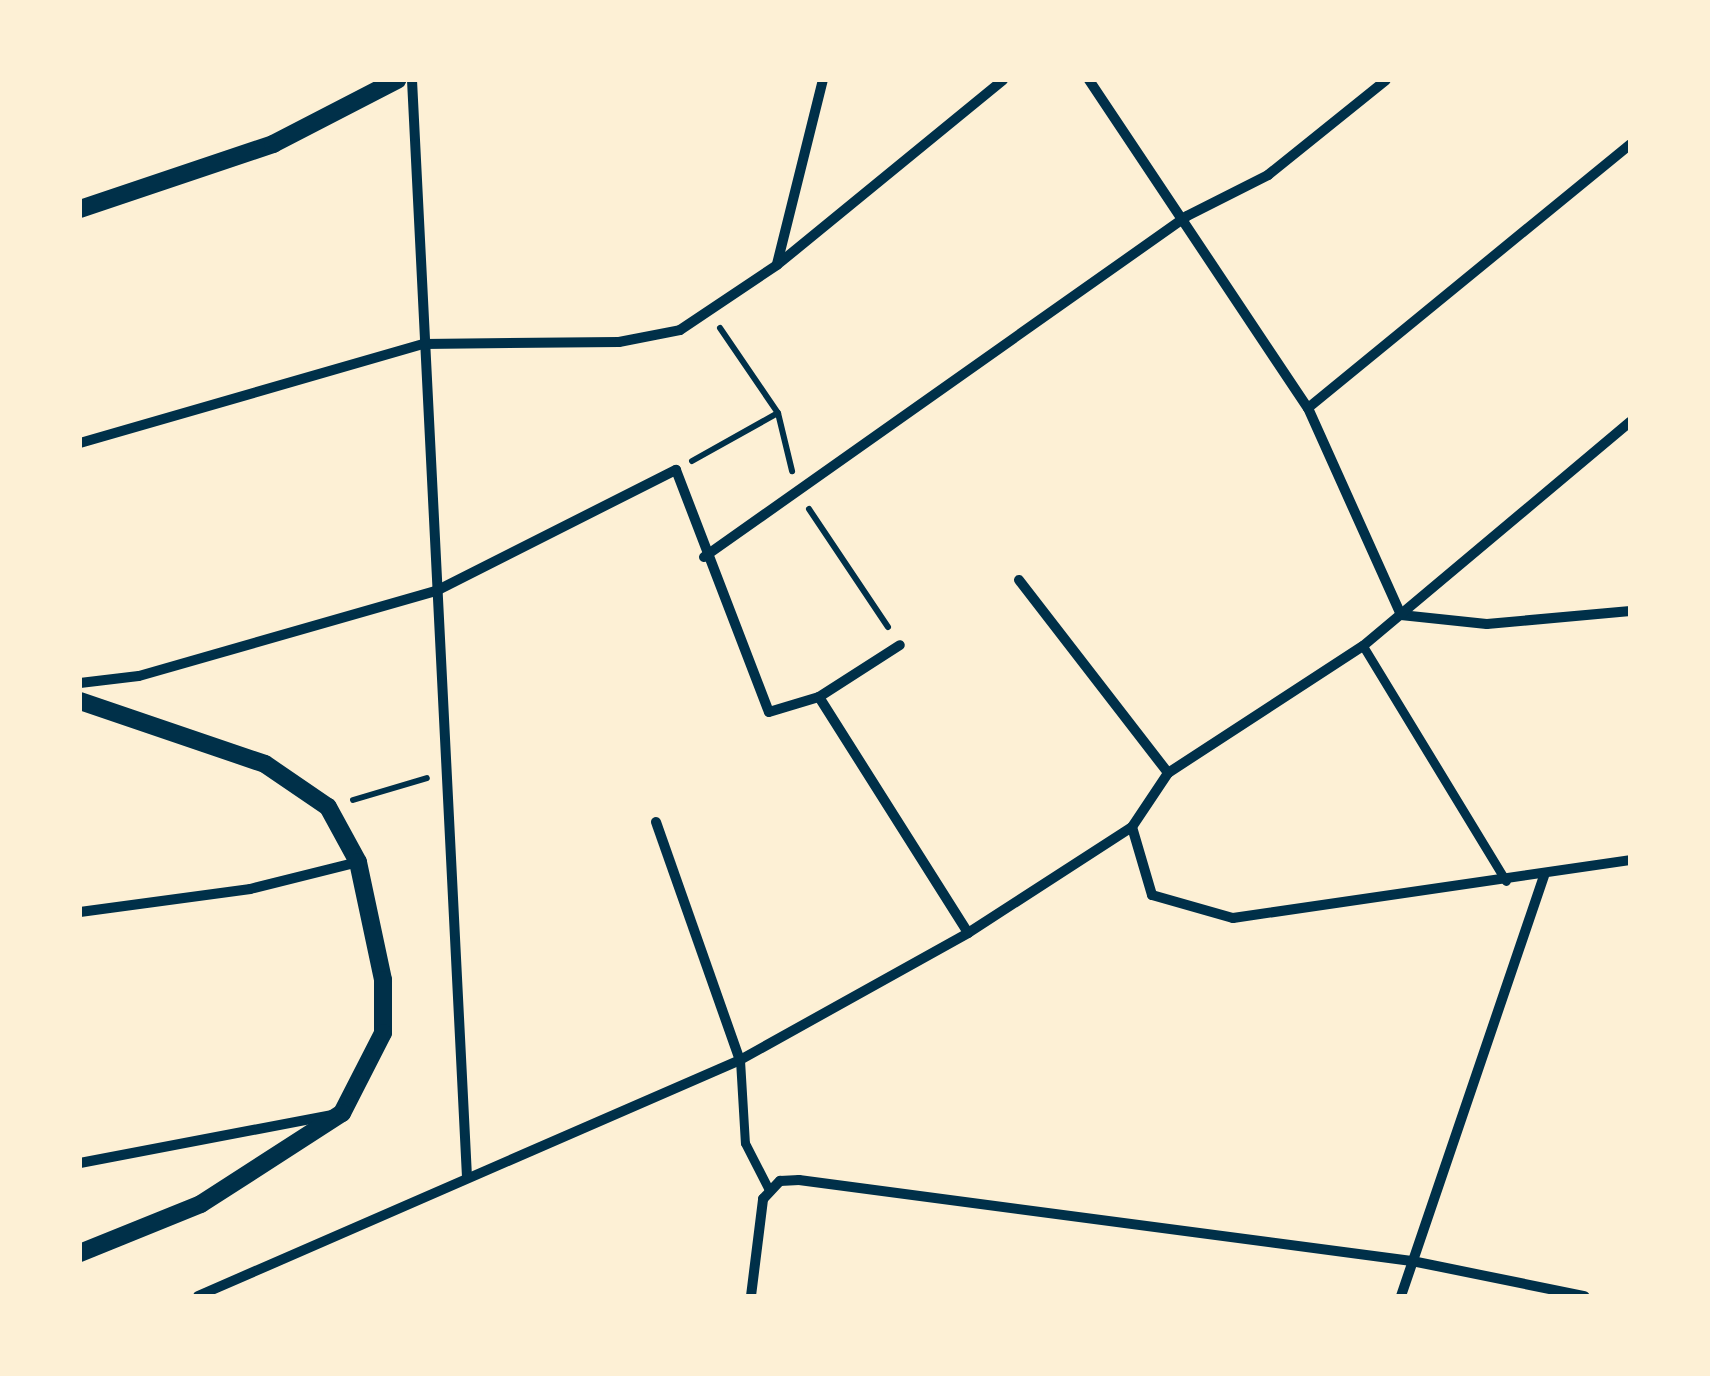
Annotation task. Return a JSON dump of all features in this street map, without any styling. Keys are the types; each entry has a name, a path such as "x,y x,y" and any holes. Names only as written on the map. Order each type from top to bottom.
{"street":[{"path":"80,209 273,144 397,80"},
{"path":"412,80 468,1176"},
{"path":"777,266 823,80"},
{"path":"80,443 424,344 619,342 711,314 777,266 1003,80"},
{"path":"1088,80 1187,216 1308,408 1401,615"},
{"path":"704,557 1187,216 1268,175 1386,80"},
{"path":"1308,408 1630,144"},
{"path":"198,1296 740,1060 968,933 1132,827 1168,773 1363,646 1630,422"},
{"path":"80,683 138,676 436,591 676,470 704,557 762,706 781,712 819,697 900,645"},
{"path":"1019,580 1168,773"},
{"path":"1401,615 1487,624 1630,611"},
{"path":"1363,646 1506,881"},
{"path":"819,697 968,933"},
{"path":"80,701 265,764 328,808 358,862 378,945 383,1033 342,1113 200,1204 80,1253"},
{"path":"656,822 740,1060 745,1143 768,1188 751,1296"},
{"path":"1132,827 1152,895 1204,915 1506,881 1630,860"},
{"path":"80,912 250,890 358,862"},
{"path":"1401,1296 1544,876"},
{"path":"80,1163 342,1113"},
{"path":"768,1188 799,1180 1412,1260 1584,1296"}],"path":[{"path":"711,314 778,414 796,490 900,645"},
{"path":"676,470 778,414"},
{"path":"328,808 446,772"}]}
